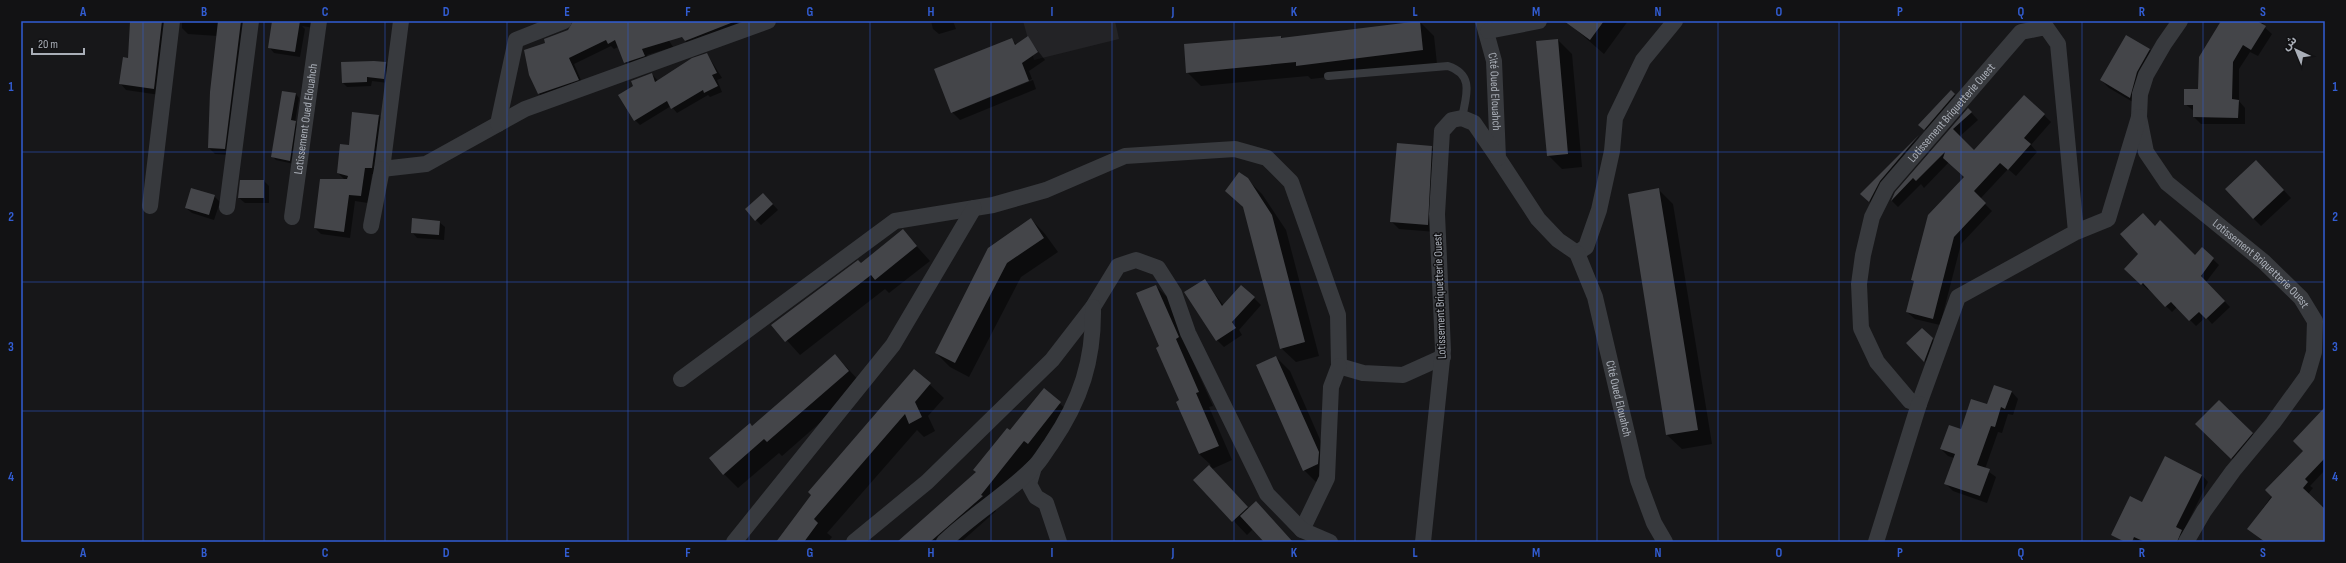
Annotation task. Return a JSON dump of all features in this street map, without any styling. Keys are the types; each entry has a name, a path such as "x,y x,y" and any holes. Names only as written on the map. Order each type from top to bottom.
{"street":[{"path":"150,206 172,21"},
{"path":"227,207 251,21"},
{"name":"Lotissement Oued Elouahch","path":"292,217 319,21"},
{"path":"371,226 382,169 401,21"},
{"path":"498,124 516,40 564,21"},
{"path":"382,169 426,164 525,109 768,21"},
{"path":"1486,26 1539,21"},
{"path":"1462,118 1474,124 1538,219 1558,240 1577,253 1586,247 1599,210 1612,151 1615,118 1643,60 1675,21"},
{"name":"Lotissement Briquetterie Ouest","path":"2180,21 2164,44 2146,75 2140,94 2139,117 2146,152 2167,183 2264,262 2301,298 2315,321 2314,352 2307,376 2273,423 2232,471 2204,511 2186,542"},
{"name":"Cité Oued Elouahch","path":"1486,26 1496,83 1498,158"},
{"name":"Lotissement Briquetterie Ouest","path":"1919,404 1910,401 1878,362 1861,328 1859,284 1863,255 1872,217 1887,187 2021,32 2046,27 2058,44 2076,232"},
{"name":"Lotissement Briquetterie Ouest","path":"1876,542 1919,404 1958,297 2076,232 2108,219 2139,117"},
{"name":"Lotissement Briquetterie Ouest","path":"1423,542 1443,357 1436,214 1442,131 1452,120 1462,118"},
{"path":"681,379 895,221 974,208 1046,190 1125,156 1235,149 1267,158 1291,182 1338,315 1339,366 1331,387 1327,478 1302,530"},
{"path":"734,542 894,345 974,208"},
{"name":"Cité Oued Elouahch","path":"1577,253 1595,297 1638,480 1654,523 1665,542"},
{"path":"854,542 927,482 1052,360 1093,307 1118,266 1136,260 1158,268 1174,293 1188,333 1267,494 1302,530 1330,542"},
{"path":"944,542 1034,468 1062,428 1078,397 1089,364 1094,331 1093,307"},
{"path":"1339,366 1363,373 1403,374 1443,357"},
{"path":"1034,468 1029,484 1036,497 1046,503 1059,542"}],"lane":[{"path":"1328,76 1448,66 1458,69 1465,78 1467,87 1462,118"}],"shaded area":[{"path":"1023,21 1115,21 1119,39 1034,60"}],"building":[{"path":"130,21 162,21 154,89 119,84 123,57 128,58"},
{"path":"218,21 241,21 225,149 208,148 210,92"},
{"path":"272,21 300,21 295,52 268,48"},
{"path":"573,21 736,21 685,41 682,37 642,49 645,56 624,63 615,40 608,44 606,40 569,58 579,80 538,94 529,75 524,50 545,43 544,39 568,30"},
{"path":"1420,21 1423,50 1296,66 1296,62 1186,73 1184,44 1281,36 1281,38"},
{"path":"1564,21 1604,21 1590,40"},
{"path":"2221,21 2257,21 2266,26 2251,50 2243,45 2233,62 2232,99 2239,100 2238,118 2193,117 2193,105 2184,105 2184,89 2198,89 2199,57"},
{"path":"2126,35 2150,49 2137,72 2130,98 2100,80"},
{"path":"1028,36 1038,52 1022,63 1029,81 951,113 934,69 1012,38 1015,45"},
{"path":"1558,39 1568,154 1547,156 1536,41"},
{"path":"707,53 717,73 712,75 718,86 704,93 703,90 671,109 667,101 634,121 618,95 633,86 631,81 652,73 655,82 692,58"},
{"path":"341,62 386,62 384,79 367,77 367,82 342,83"},
{"path":"1951,90 1955,94 1924,130 1918,125"},
{"path":"282,91 296,93 291,120 296,121 290,161 271,157"},
{"path":"2024,95 2045,114 2024,138 2031,144 2008,170 2000,163 1974,191 1986,203 1954,237 1933,319 1906,312 1914,281 1911,280 1928,215 1964,177 1943,158 1945,152 1916,181 1913,178 1891,201 1895,192 1968,108 1972,112 1953,129 1974,150"},
{"path":"352,112 379,115 372,168 365,168 361,196 349,195 344,232 314,228 320,179 347,179 348,176 337,173 340,144 349,145"},
{"path":"1919,135 1880,181 1869,202 1860,194"},
{"path":"1397,143 1432,146 1428,225 1390,222"},
{"path":"2256,160 2284,190 2253,219 2225,189"},
{"path":"1239,172 1248,178 1272,215 1305,342 1280,349 1243,207 1225,191"},
{"path":"240,180 264,180 264,198 238,198"},
{"path":"191,188 215,195 209,215 185,208"},
{"path":"1659,188 1698,430 1666,435 1628,194"},
{"path":"763,193 773,204 755,221 745,209"},
{"path":"2143,213 2155,226 2160,220 2195,255 2202,247 2214,258 2201,276 2225,301 2206,319 2199,312 2189,321 2171,302 2165,307 2143,283 2141,285 2124,269 2138,254 2120,234"},
{"path":"412,218 440,221 439,235 411,233"},
{"path":"1031,218 1044,238 1007,263 955,363 935,353 988,248"},
{"path":"903,229 917,246 875,280 871,275 785,342 771,325 858,260 861,263"},
{"path":"1205,279 1222,306 1241,285 1255,297 1232,322 1236,328 1216,341 1184,292"},
{"path":"1156,285 1179,337 1176,339 1199,392 1196,393 1219,446 1199,454 1176,402 1179,400 1156,348 1159,346 1136,293"},
{"path":"1922,328 1933,338 1924,362 1906,343"},
{"path":"835,354 849,371 767,442 764,439 723,475 709,458 750,423 752,426"},
{"path":"1276,356 1319,452 1318,464 1303,471 1256,365"},
{"path":"914,369 931,383 915,402 922,417 909,424 905,414 814,519 818,523 804,542 776,542 811,495 808,492"},
{"path":"1994,385 2012,391 2005,409 2001,407 1995,427 1991,426 1977,465 1990,469 1980,496 1944,484 1955,454 1940,449 1949,425 1961,429 1971,399 1987,404"},
{"path":"1044,388 1061,402 1028,444 1024,441 981,495 983,496 930,542 897,542 976,472 973,470 1007,428 1010,430"},
{"path":"2219,400 2253,433 2231,459 2195,424"},
{"path":"2325,407 2325,458 2305,479 2308,482 2303,488 2325,509 2325,542 2265,542 2247,529 2272,497 2265,490 2303,451 2293,441"},
{"path":"2165,456 2202,475 2176,527 2182,530 2177,542 2145,542 2134,537 2132,542 2125,542 2111,535 2130,496 2142,502"},
{"path":"1209,465 1248,507 1232,522 1193,480"},
{"path":"1256,501 1293,542 1264,542 1240,516"}]}
